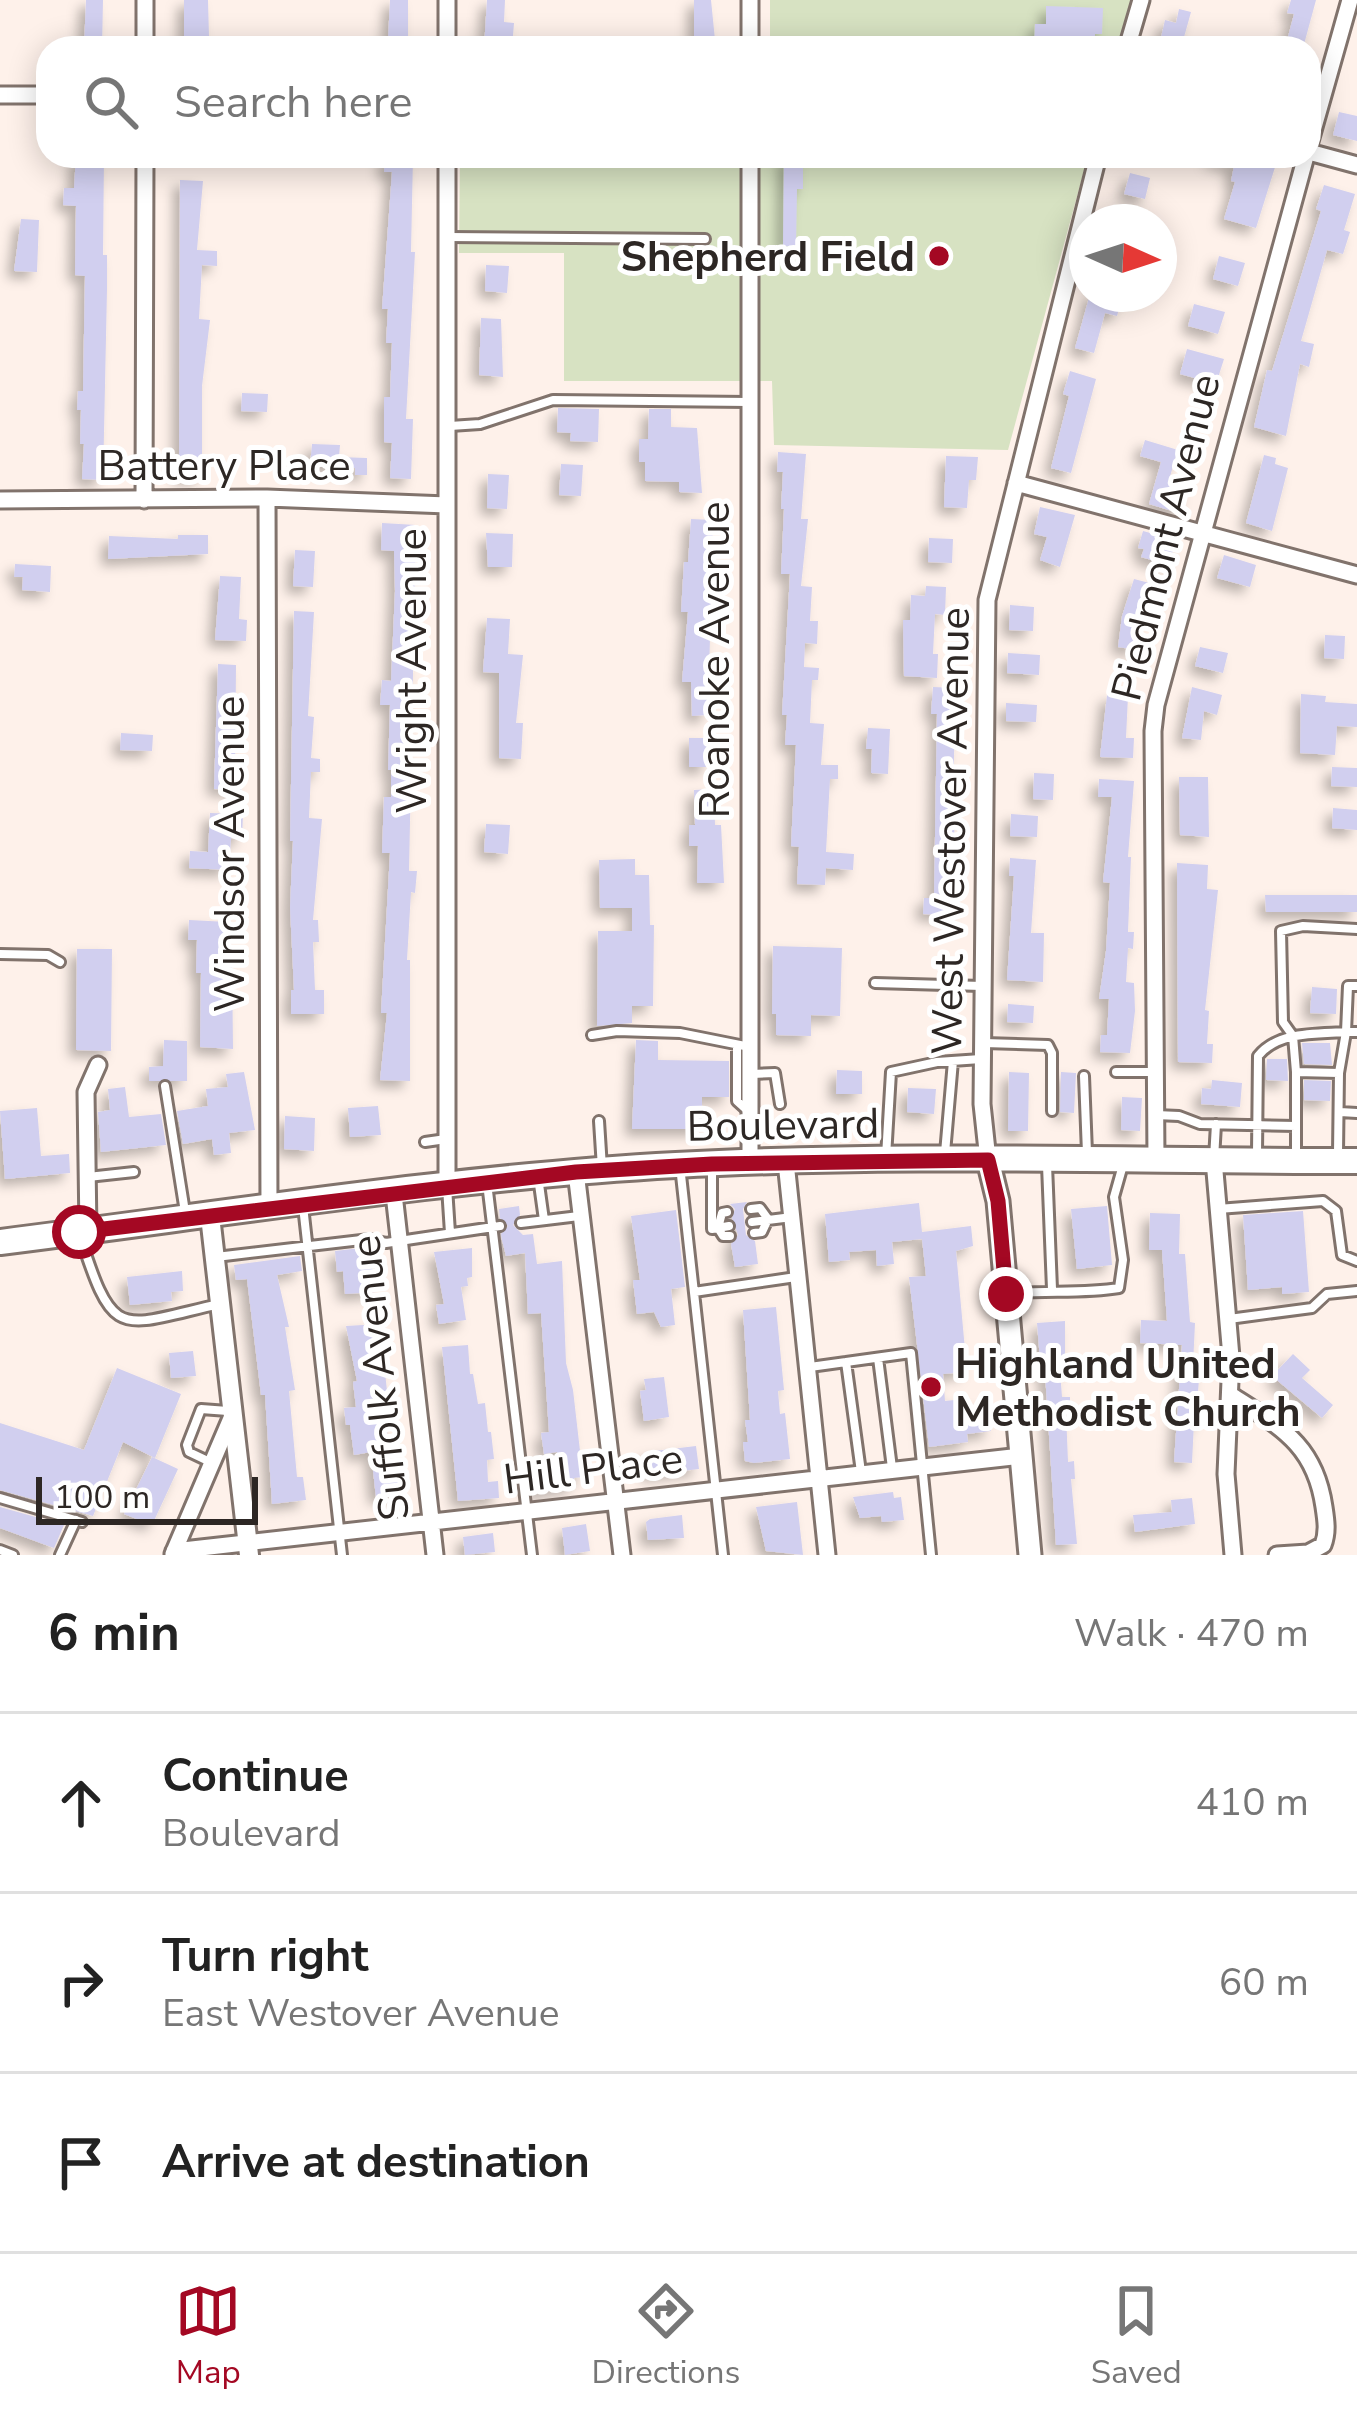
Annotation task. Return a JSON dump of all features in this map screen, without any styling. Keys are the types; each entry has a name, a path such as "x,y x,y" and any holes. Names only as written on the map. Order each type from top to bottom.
{"main road":[{"path":"988,1160 998,1201 1030,1555"},
{"name":"Boulevard","path":"0,1242 487,1181 680,1165 1347,1161"}],"street":[{"path":"145,0 145,36"},
{"path":"447,0 447,36"},
{"path":"750,0 750,36"},
{"path":"1130,36 1141,0"},
{"name":"Piedmont Avenue","path":"1321,105 1351,0"},
{"path":"0,95 36,95"},
{"path":"1321,155 1357,165"},
{"path":"144,500 145,168"},
{"name":"Wright Avenue","path":"447,168 447,1187"},
{"name":"Roanoke Avenue","path":"750,168 744,1046 751,1074 750,1163"},
{"name":"West Westover Avenue","path":"988,1160 983,1130 985,621 1095,168"},
{"name":"Piedmont Avenue","path":"1156,1160 1156,704 1303,168"},
{"path":"1016,483 1357,575"},
{"name":"Battery Place","path":"0,500 266,498 446,505"},
{"name":"Windsor Avenue","path":"266,498 269,1209"},
{"path":"84,1232 86,1092 98,1066"},
{"path":"1214,1160 1228,1319 1231,1395 1226,1474 1233,1555"},
{"path":"786,1162 827,1555"},
{"path":"576,1172 622,1555"},
{"name":"Suffolk Avenue","path":"394,1194 435,1555"},
{"path":"198,1218 215,1257 248,1549"},
{"path":"1231,1395 1300,1444 1322,1491 1327,1534 1323,1545 1308,1553 1276,1555"},
{"path":"173,1553 233,1413"},
{"name":"Hill Place","path":"173,1553 248,1549 340,1532 1021,1456"}],"lane":[{"path":"447,237 705,239"},
{"path":"446,426 480,424 553,400 750,402"},
{"path":"1295,1161 1294,1036 1283,1022 1281,931 1304,926 1357,929"},
{"path":"0,954 48,955 60,962"},
{"path":"874,983 983,986"},
{"path":"1347,1161 1339,1073 1351,1032 1348,986 1357,986"},
{"path":"1256,1161 1258,1056 1268,1045 1294,1036 1351,1032"},
{"path":"592,1035 680,1033 744,1046 737,1101 750,1111"},
{"path":"886,1161 891,1072 983,1051 1048,1045 1052,1111"},
{"path":"944,1160 953,1060"},
{"path":"1116,1072 1154,1072"},
{"path":"1296,1072 1339,1073"},
{"path":"751,1074 775,1073 779,1104"},
{"path":"1084,1076 1088,1160"},
{"path":"165,1086 198,1218"},
{"path":"1340,1112 1357,1113"},
{"path":"1155,1115 1216,1124 1296,1126"},
{"path":"598,1121 602,1170"},
{"path":"1214,1160 1216,1124"},
{"path":"425,1142 447,1139"},
{"path":"1047,1160 1052,1289"},
{"path":"1006,1294 1119,1288 1124,1260 1114,1197 1124,1160"},
{"path":"712,1164 712,1228 726,1230 722,1213 727,1212"},
{"path":"680,1165 723,1555"},
{"path":"87,1177 134,1172"},
{"path":"538,1176 544,1220"},
{"path":"487,1181 532,1555"},
{"path":"447,1187 450,1233"},
{"path":"1218,1209 1323,1202 1336,1210 1342,1256 1357,1261"},
{"path":"302,1205 342,1555"},
{"path":"751,1209 760,1208 768,1220"},
{"path":"521,1222 582,1216"},
{"path":"752,1222 792,1217"},
{"path":"754,1233 762,1232 768,1220"},
{"path":"215,1257 370,1239 384,1243 496,1226"},
{"path":"84,1232 103,1301 116,1317 140,1322 220,1304"},
{"path":"694,1292 797,1276"},
{"path":"1228,1319 1312,1308 1327,1294 1357,1291"},
{"path":"807,1367 911,1353 932,1555"},
{"path":"878,1358 892,1470"},
{"path":"846,1362 861,1473"},
{"path":"212,1463 187,1450 201,1409 233,1413"},
{"path":"0,1498 79,1521 60,1555"},
{"path":"0,1550 14,1555"}],"green space":[{"path":"770,0 1131,0 1121,36 770,36"},
{"path":"460,168 1085,168 1075,204 1069,204 1069,226 1008,450 774,445 772,381 564,381 564,253 459,253"}],"building":[{"path":"86,0 103,0 102,36 84,36"},
{"path":"184,0 208,0 209,36 184,36"},
{"path":"390,0 408,0 408,36 388,36"},
{"path":"487,0 505,0 504,22 514,23 513,36 485,36"},
{"path":"694,0 711,0 715,36 694,36"},
{"path":"1291,0 1316,0 1306,36 1288,36 1294,14 1287,13"},
{"path":"1046,6 1103,8 1102,34 1095,36 1034,36 1035,24 1046,24"},
{"path":"1179,9 1191,12 1184,36 1161,36 1165,20 1176,23"},
{"path":"1339,112 1357,116 1357,141 1333,135"},
{"path":"75,168 104,168 103,480 82,479 84,444 80,444 81,410 77,410 78,391 83,391 85,276 75,275 76,206 63,205 64,188 74,188"},
{"path":"384,168 413,168 411,252 415,252 406,419 413,419 411,479 390,478 392,443 384,442 384,397 390,397 392,343 386,343 388,309 382,309 392,172 384,172"},
{"path":"784,168 803,168 803,189 797,189 796,247 783,246"},
{"path":"1234,168 1275,168 1256,228 1224,219 1235,182 1231,181"},
{"path":"1130,173 1150,178 1145,199 1124,194"},
{"path":"180,180 203,181 197,250 217,251 217,266 202,265 199,319 210,320 202,386 202,478 179,477"},
{"path":"1324,185 1355,194 1344,230 1350,232 1343,254 1327,250 1301,341 1314,344 1309,367 1300,364 1286,436 1254,427 1267,370 1272,371 1321,211 1316,209"},
{"path":"21,219 39,220 37,272 14,271"},
{"path":"1219,256 1245,263 1238,286 1213,279"},
{"path":"486,265 509,266 507,293 485,291"},
{"path":"1194,304 1225,312 1218,334 1188,326"},
{"path":"1085,312 1118,312 1117,316 1105,313 1094,353 1075,348"},
{"path":"481,318 501,319 503,377 479,375"},
{"path":"1187,349 1224,359 1216,384 1180,374"},
{"path":"1070,371 1096,379 1071,473 1051,468 1069,396 1063,394"},
{"path":"242,393 268,394 267,412 241,411"},
{"path":"558,408 599,409 598,442 570,441 571,433 557,432"},
{"path":"649,409 671,409 671,427 697,428 702,493 679,492 679,482 645,481 639,439 648,439"},
{"path":"1145,440 1178,450 1168,483 1189,489 1182,514 1149,504 1161,462 1140,456"},
{"path":"312,444 340,445 339,457 367,458 367,475 355,475 355,468 310,466"},
{"path":"778,452 806,454 801,519 808,519 801,586 812,587 810,621 818,621 817,644 805,643 804,667 819,668 818,680 812,680 810,723 824,724 821,765 838,765 838,779 830,779 826,852 854,854 853,870 826,868 825,885 797,884 799,847 791,846 796,745 785,745 787,715 782,715 790,574 781,574 784,509"},
{"path":"1264,455 1288,468 1272,531 1246,523"},
{"path":"946,456 978,457 976,480 969,480 967,508 944,507"},
{"path":"561,464 583,465 581,496 559,495"},
{"path":"488,474 509,475 507,509 487,508"},
{"path":"1040,507 1075,515 1060,567 1040,560 1047,537 1034,534"},
{"path":"691,519 713,520 708,715 692,716 691,682 682,682 688,612 681,612"},
{"path":"382,523 416,525 409,871 417,871 415,893 411,892 407,960 410,1081 380,1080 387,1013 381,1013 390,853 382,853 384,797 391,797 391,770 390,705 380,705 382,680 391,681 395,591 394,551 381,550"},
{"path":"1143,531 1176,540 1169,565 1141,557 1144,549 1138,548"},
{"path":"486,533 513,534 512,567 488,567"},
{"path":"178,535 208,535 208,554 108,559 109,536 178,539"},
{"path":"929,538 953,539 952,563 928,562"},
{"path":"295,550 315,551 313,587 293,586"},
{"path":"1224,555 1256,565 1250,587 1217,578"},
{"path":"15,564 51,566 50,592 22,590 23,577 14,577"},
{"path":"220,576 241,577 239,619 247,620 246,641 215,640"},
{"path":"1134,579 1165,587 1160,606 1143,601 1137,650 1118,647"},
{"path":"926,586 946,587 945,615 935,614 937,678 904,676 903,620 910,620 911,595 925,596"},
{"path":"1010,605 1034,607 1033,631 1009,630"},
{"path":"294,611 314,612 308,716 314,717 311,758 320,759 320,772 311,772 309,818 322,819 313,920 318,920 319,942 313,942 315,990 324,990 324,1014 291,1014"},
{"path":"487,618 510,619 508,654 523,655 516,723 523,723 521,759 499,758 499,673 483,672"},
{"path":"1325,635 1345,636 1344,659 1324,658"},
{"path":"1200,647 1228,653 1223,673 1195,666"},
{"path":"1008,653 1040,655 1039,675 1007,673"},
{"path":"218,664 236,665 235,778 242,779 241,790 214,789"},
{"path":"933,687 956,688 957,916 923,914 924,898 934,898 937,714 931,714"},
{"path":"1192,687 1222,695 1217,715 1204,711 1201,740 1182,738"},
{"path":"1301,694 1326,696 1325,702 1357,704 1357,727 1337,726 1335,755 1300,753"},
{"path":"1107,695 1128,696 1126,738 1134,738 1133,758 1100,757"},
{"path":"1006,703 1037,705 1036,722 1006,721"},
{"path":"868,728 890,729 888,774 871,773"},
{"path":"121,733 153,735 152,751 120,750"},
{"path":"689,738 708,738 708,767 689,767"},
{"path":"1332,767 1357,768 1357,787 1331,786"},
{"path":"1034,773 1054,774 1053,800 1033,799"},
{"path":"1179,777 1208,777 1209,837 1180,835"},
{"path":"1099,779 1134,781 1128,932 1134,932 1126,982 1134,983 1130,1053 1100,1052 1101,1035 1107,1035 1109,999 1099,999 1106,951 1110,883 1103,882 1112,797 1098,797"},
{"path":"714,789 724,883 697,883 698,846 689,846 689,825 695,825 694,790"},
{"path":"1333,808 1357,810 1357,830 1332,828"},
{"path":"210,813 243,814 242,839 231,838 229,870 189,868 190,851 208,852"},
{"path":"1011,814 1038,816 1037,837 1010,836"},
{"path":"486,824 510,825 508,854 484,852"},
{"path":"1010,858 1036,860 1031,933 1044,933 1043,982 1007,980 1014,876 1009,876"},
{"path":"635,859 635,875 649,875 653,1006 632,1006 632,1023 597,1026 598,931 632,931 632,908 600,908 599,860"},
{"path":"1177,863 1208,865 1207,889 1218,890 1205,1010 1209,1011 1207,1044 1213,1044 1212,1063 1178,1062"},
{"path":"1265,895 1357,895 1357,912 1266,912"},
{"path":"189,920 228,922 233,1049 200,1047 201,973 196,973 197,940 188,940"},
{"path":"773,946 842,948 840,1016 811,1015 811,1036 776,1035"},
{"path":"77,949 112,949 111,1051 76,1050"},
{"path":"1312,987 1337,989 1336,1014 1310,1013"},
{"path":"1008,1004 1034,1006 1033,1023 1007,1022"},
{"path":"164,1040 187,1041 187,1081 149,1081 149,1067 163,1066"},
{"path":"636,1040 658,1041 658,1060 729,1061 729,1097 702,1097 702,1129 632,1129"},
{"path":"1302,1043 1330,1043 1332,1065 1304,1064"},
{"path":"1267,1059 1287,1059 1288,1081 1266,1080"},
{"path":"837,1070 862,1071 862,1094 836,1094"},
{"path":"244,1072 255,1130 229,1133 231,1153 214,1155 212,1139 183,1144 177,1111 208,1106 206,1089 228,1087 226,1074"},
{"path":"1009,1072 1029,1073 1028,1131 1008,1131"},
{"path":"1061,1072 1076,1073 1074,1113 1060,1112"},
{"path":"1212,1080 1242,1083 1240,1107 1201,1104 1202,1088 1211,1089"},
{"path":"1304,1080 1331,1081 1330,1101 1304,1100"},
{"path":"125,1087 129,1117 161,1114 166,1145 101,1152 98,1112 110,1110 108,1089"},
{"path":"908,1088 936,1089 934,1114 907,1112"},
{"path":"1122,1097 1142,1098 1140,1131 1121,1130"},
{"path":"378,1106 381,1135 350,1137 348,1108"},
{"path":"37,1108 41,1156 69,1154 70,1173 5,1179 0,1111"},
{"path":"285,1116 315,1118 314,1151 284,1149"},
{"path":"747,1202 743,1209 746,1235 755,1241 758,1264 735,1267 731,1244 738,1235 730,1204"},
{"path":"919,1203 922,1232 971,1226 973,1246 956,1251 967,1372 943,1374 945,1401 964,1399 964,1406 988,1403 991,1431 967,1434 968,1442 929,1447 909,1277 926,1276 922,1239 892,1242 894,1264 877,1266 876,1250 849,1252 850,1260 829,1262 825,1214"},
{"path":"519,1206 520,1215 513,1225 523,1235 533,1234 537,1264 562,1261 566,1363 583,1477 574,1478 575,1486 533,1494 531,1481 560,1476 557,1452 544,1454 541,1433 549,1432 541,1313 528,1314 525,1253 506,1256 501,1234 508,1226 499,1209"},
{"path":"1107,1206 1112,1265 1077,1269 1071,1209"},
{"path":"676,1210 685,1287 671,1289 675,1325 661,1327 654,1312 637,1314 633,1280 640,1280 631,1216"},
{"path":"1303,1211 1309,1292 1282,1294 1282,1287 1248,1290 1243,1215"},
{"path":"1150,1213 1180,1214 1179,1254 1185,1254 1190,1322 1195,1323 1193,1365 1200,1366 1197,1405 1202,1406 1199,1423 1194,1422 1192,1463 1174,1462 1182,1345 1140,1343 1141,1320 1167,1321 1162,1250 1149,1250"},
{"path":"369,1247 376,1292 345,1294 335,1251"},
{"path":"472,1248 472,1277 467,1278 468,1286 461,1287 466,1320 439,1324 436,1305 444,1304 434,1252"},
{"path":"300,1256 302,1271 277,1275 289,1327 285,1327 295,1390 289,1391 297,1477 303,1477 306,1500 272,1504 265,1395 261,1395 247,1279 236,1280 234,1265"},
{"path":"182,1271 183,1291 171,1292 172,1301 130,1305 127,1277"},
{"path":"776,1307 784,1390 778,1391 780,1414 785,1413 790,1459 754,1463 745,1461 743,1442 748,1442 745,1420 750,1420 743,1310"},
{"path":"1065,1321 1065,1371 1060,1371 1062,1397 1070,1397 1068,1462 1074,1461 1075,1479 1071,1479 1077,1544 1056,1545 1045,1373 1041,1373 1037,1323"},
{"path":"380,1324 392,1480 398,1479 400,1495 376,1498 371,1452 354,1455 344,1408 356,1407 353,1382 357,1381 346,1326"},
{"path":"468,1345 470,1374 478,1404 485,1403 491,1432 494,1459 487,1460 488,1482 498,1481 499,1498 458,1501 442,1347"},
{"path":"193,1351 196,1376 171,1378 169,1353"},
{"path":"1293,1354 1310,1370 1302,1378 1333,1405 1322,1418 1272,1376"},
{"path":"117,1368 181,1394 155,1458 123,1442 93,1516 0,1490 0,1423 84,1450"},
{"path":"664,1377 669,1417 644,1421 640,1391 646,1390 644,1379"},
{"path":"696,1446 699,1469 648,1475 646,1452"},
{"path":"152,1457 178,1469 152,1525 124,1514"},
{"path":"893,1492 894,1498 901,1497 904,1520 860,1518 853,1497"},
{"path":"1192,1498 1195,1524 1135,1532 1133,1515 1172,1512 1171,1500"},
{"path":"797,1502 803,1555 766,1551 756,1507"},
{"path":"0,1507 64,1525 54,1548 0,1528"},
{"path":"682,1515 684,1538 648,1540 646,1522 650,1519"},
{"path":"586,1524 590,1551 565,1555 562,1528"},
{"path":"493,1533 495,1552 465,1555 463,1537"}],"place":[{"name":"Shepherd Field","path":"939,256"},
{"name":"Highland United Methodist Church","path":"931,1387"}],"route":[{"path":"79,1232 576,1172 712,1164 988,1160 998,1201 1006,1294"}]}
